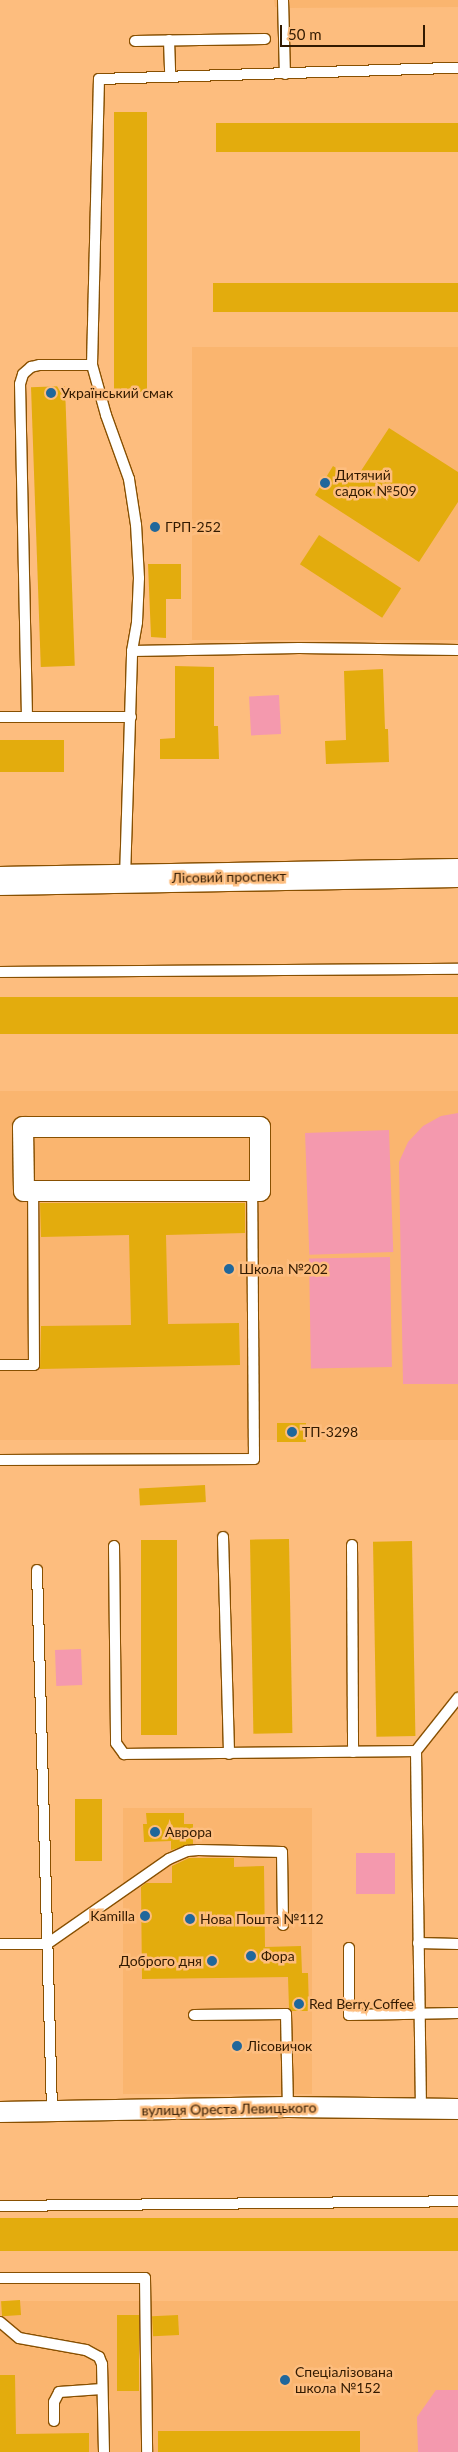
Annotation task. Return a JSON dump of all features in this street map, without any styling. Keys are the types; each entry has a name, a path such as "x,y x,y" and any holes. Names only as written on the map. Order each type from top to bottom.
{"street":[{"name":"Лісовий проспект","path":"0,881 458,873"},
{"path":"24,1127 260,1127 260,1191 33,1191 24,1191 24,1127"},
{"name":"вулиця Ореста Левицького","path":"0,2112 288,2107 458,2109"}],"lane":[{"path":"283,0 285,74"},
{"path":"135,41 265,38"},
{"path":"169,40 170,76"},
{"path":"125,878 132,651 137,622 139,578 136,525 129,479 106,415 92,364 99,79 458,68"},
{"path":"27,717 20,384 24,374 31,367 40,364 92,364"},
{"path":"132,651 299,648 458,650"},
{"path":"0,717 131,717"},
{"path":"0,972 458,970"},
{"path":"0,1365 34,1365 33,1191"},
{"path":"0,1460 254,1460 252,1191"},
{"path":"223,1537 229,1754"},
{"path":"352,1545 354,1752"},
{"path":"114,1546 116,1743 119,1749 131,1755 416,1751"},
{"path":"37,1570 52,2111"},
{"path":"421,2109 416,1751 458,1698"},
{"path":"0,1944 47,1944 169,1859 192,1851 282,1852 283,1925"},
{"path":"418,1943 458,1944"},
{"path":"349,1948 349,2015 458,2013"},
{"path":"194,2015 286,2014 288,2107"},
{"path":"0,2206 458,2201"},
{"path":"0,2278 145,2278 147,2452"},
{"path":"0,2322 19,2338 93,2352 99,2357 102,2364 104,2452"},
{"path":"54,2421 54,2402 59,2392 102,2389"}],"shaded area":[{"path":"274,0 458,0 458,7 283,8 275,7"},
{"name":"Дитячий садок №509","path":"192,347 458,347 458,640 192,640"},
{"path":"279,695 281,734 251,736 249,697"},
{"name":"Школа №202","path":"0,1091 458,1091 458,1440 0,1440"},
{"path":"458,1113 458,1384 403,1384 399,1162 408,1142 423,1126 441,1116"},
{"path":"389,1130 393,1252 309,1255 305,1133"},
{"path":"390,1257 392,1367 311,1368 309,1258"},
{"path":"81,1649 82,1685 56,1686 55,1650"},
{"path":"123,1808 312,1808 312,2094 123,2094"},
{"path":"356,1853 395,1853 395,1894 356,1894"},
{"name":"Спеціалізована школа №152","path":"0,2301 458,2301 458,2452 0,2452"},
{"path":"436,2390 458,2390 458,2452 418,2452 417,2417"}],"building":[{"path":"114,112 147,112 147,392 114,392"},
{"path":"216,123 458,123 458,152 216,152"},
{"path":"213,283 458,283 458,312 213,312"},
{"path":"65,386 75,666 41,667 31,387"},
{"path":"389,428 458,472 458,502 419,562 315,495 333,466 355,480"},
{"path":"319,535 401,588 382,618 300,564"},
{"path":"148,564 181,564 181,599 166,599 166,638 151,637"},
{"path":"175,666 214,667 214,726 218,726 219,759 160,759 160,739 175,738"},
{"path":"383,669 385,729 388,729 389,762 326,764 325,741 346,740 344,671"},
{"path":"0,740 64,740 64,772 0,772"},
{"path":"0,997 458,997 458,1034 0,1034"},
{"path":"40,1203 245,1203 245,1233 166,1235 168,1324 239,1323 240,1365 40,1369 41,1326 131,1325 129,1235 41,1237"},
{"name":"ТП-3298","path":"277,1423 306,1423 306,1442 277,1442"},
{"path":"205,1485 206,1502 140,1505 139,1488"},
{"path":"289,1539 292,1733 253,1734 250,1540"},
{"path":"141,1540 177,1540 177,1735 141,1735"},
{"path":"412,1541 415,1736 376,1737 373,1542"},
{"path":"75,1799 102,1799 102,1861 75,1861"},
{"path":"146,1813 184,1813 184,1824 193,1824 193,1844 171,1850 171,1841 144,1842 143,1824 147,1824"},
{"path":"189,1858 234,1858 234,1867 264,1866 265,1947 301,1946 302,1973 308,1973 309,2011 292,2011 289,2008 288,1977 142,1979 141,1887 146,1883 172,1883 172,1866"},
{"path":"0,2218 458,2218 458,2251 0,2251"},
{"path":"20,2300 21,2315 2,2316 1,2301"},
{"path":"117,2315 139,2315 139,2391 117,2391"},
{"path":"178,2315 179,2335 153,2336 152,2316"},
{"path":"0,2375 15,2375 16,2434 89,2433 89,2452 0,2452"},
{"path":"158,2431 360,2431 360,2452 158,2452"}],"place":[{"name":"Український смак","path":"51,393"},
{"name":"Дитячий садок №509","path":"325,483"},
{"name":"ГРП-252","path":"155,527"},
{"name":"Школа №202","path":"229,1269"},
{"name":"ТП-3298","path":"292,1432"},
{"name":"Аврора","path":"155,1832"},
{"name":"Kamilla","path":"145,1916"},
{"name":"Нова Пошта №112","path":"190,1919"},
{"name":"Фора","path":"251,1956"},
{"name":"Доброго дня","path":"212,1961"},
{"name":"Red Berry Coffee","path":"299,2004"},
{"name":"Лісовичок","path":"237,2046"},
{"name":"Спеціалізована школа №152","path":"285,2380"}]}
